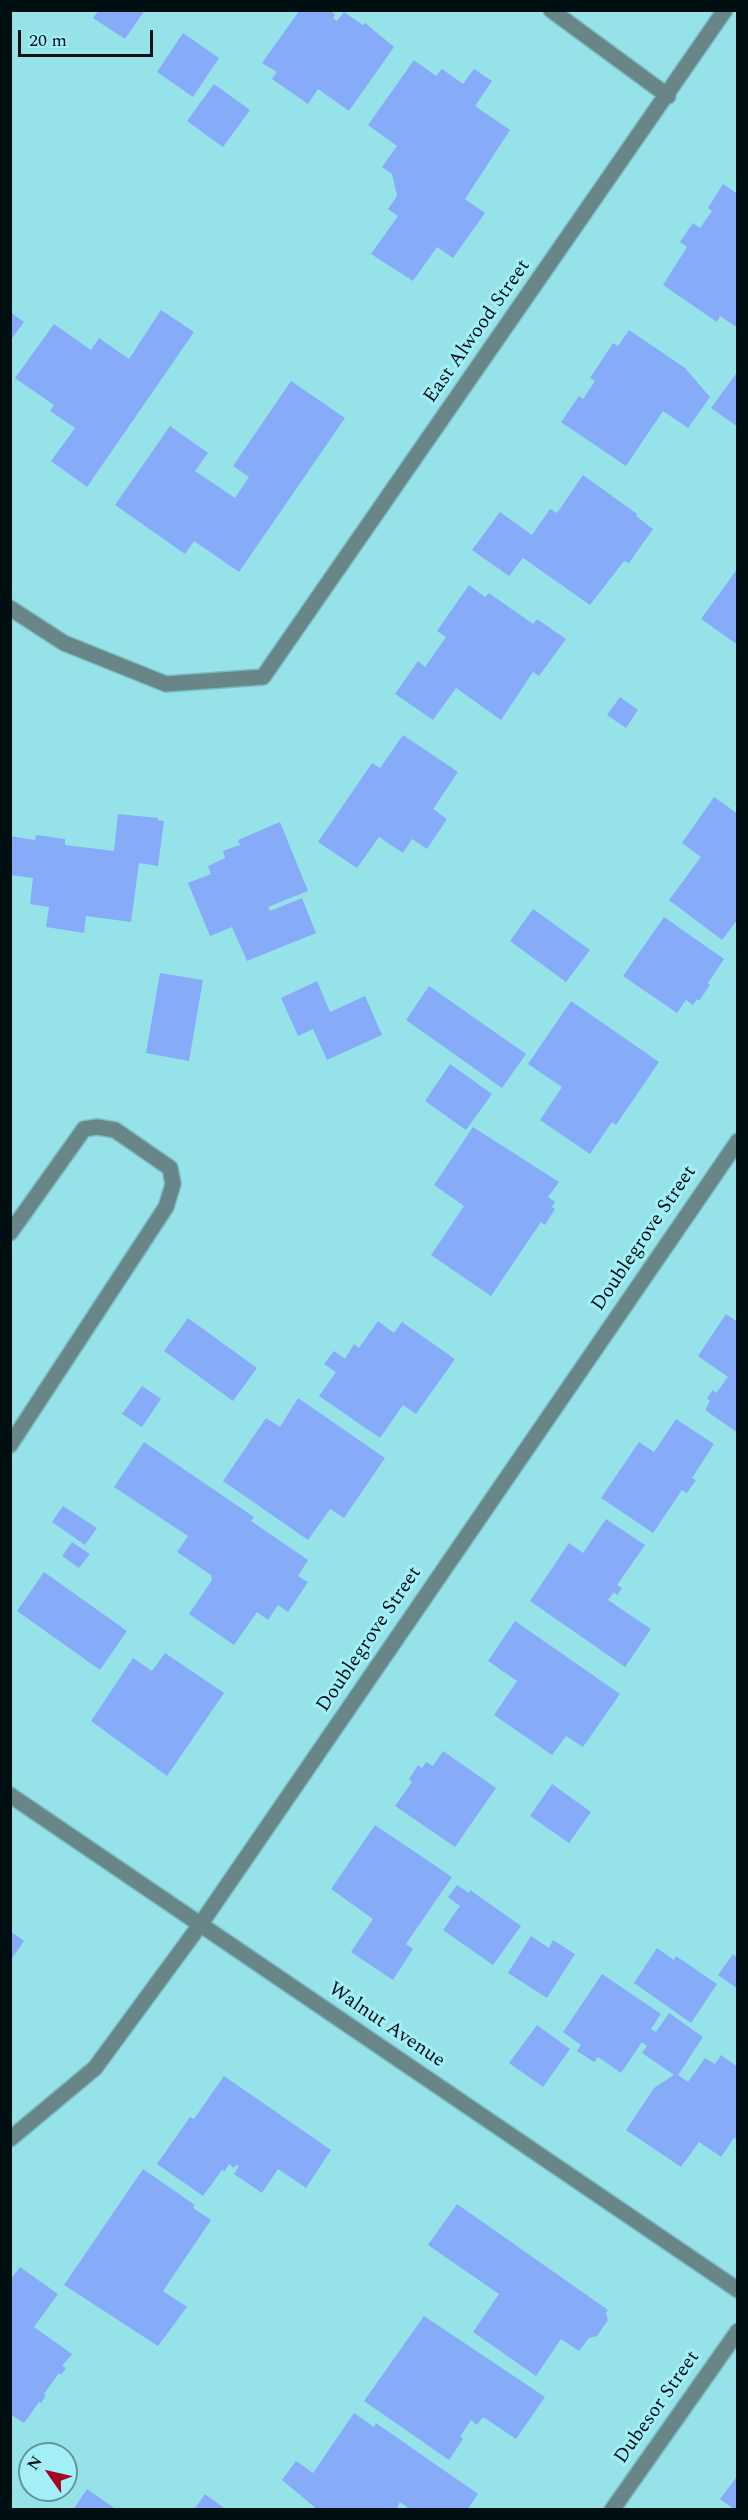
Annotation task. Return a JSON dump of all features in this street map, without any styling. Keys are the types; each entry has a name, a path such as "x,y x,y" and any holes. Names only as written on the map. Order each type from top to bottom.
{"street":[{"path":"551,10 668,96"},
{"name":"East Alwood Street","path":"10,608 64,643 166,684 263,677 668,96 725,10"},
{"path":"10,1233 84,1129 97,1127 115,1130 170,1168 173,1184 166,1207 10,1445"},
{"name":"Doublegrove Street","path":"10,2139 95,2068 200,1925 738,1141"},
{"name":"Walnut Avenue","path":"10,1795 738,2290"},
{"name":"Dubesor Street","path":"612,2510 738,2331"}],"building":[{"path":"99,10 145,10 125,39 93,18"},
{"path":"300,10 330,10 337,21 344,12 363,25 365,23 394,47 349,111 318,89 308,104 272,79 277,72 262,63"},
{"path":"183,33 219,58 193,97 157,72"},
{"path":"414,60 436,76 442,69 463,84 474,69 492,81 475,106 510,130 465,199 485,213 453,258 437,247 413,281 371,254 398,216 388,209 397,196 392,174 382,167 397,146 368,125"},
{"path":"214,84 250,110 223,147 187,121"},
{"path":"723,184 738,194 738,328 720,316 717,322 663,285 687,247 680,242 693,223 700,228 712,211 708,208"},
{"path":"161,310 194,332 87,487 51,461 75,428 50,411 54,405 15,378 54,324 91,350 99,338 129,359"},
{"path":"10,312 24,322 10,341"},
{"path":"629,330 685,368 710,397 688,428 663,411 626,466 561,422 579,396 583,399 595,381 590,378 613,343 618,346"},
{"path":"738,371 738,427 711,408"},
{"path":"291,381 345,418 239,572 194,541 185,554 115,505 170,426 208,453 195,471 235,498 249,477 233,466"},
{"path":"583,475 637,514 636,516 653,529 629,563 624,561 590,605 523,558 509,576 472,550 500,512 532,535 550,509 557,513"},
{"path":"738,568 738,645 701,619"},
{"path":"469,585 485,597 489,593 533,624 537,619 566,639 539,676 533,672 501,720 456,688 433,720 395,694 418,661 425,667 446,637 437,631"},
{"path":"620,697 638,710 626,728 607,715"},
{"path":"403,735 458,772 433,809 447,819 427,849 412,839 403,853 379,837 357,868 318,842 372,763 380,768"},
{"path":"714,797 738,814 738,919 722,940 669,900 701,857 682,843"},
{"path":"118,814 158,818 164,821 158,866 139,863 131,922 86,916 84,933 46,927 49,907 30,904 33,878 10,875 10,836 35,840 36,835 65,839 65,845 114,851"},
{"path":"280,822 308,891 268,907 270,911 302,898 316,933 247,961 232,927 210,936 188,883 211,874 208,866 225,858 223,851 240,845 238,840"},
{"path":"533,909 590,950 566,982 510,941"},
{"path":"664,917 724,959 699,1001 697,999 693,1005 686,1000 677,1013 623,976"},
{"path":"160,973 203,980 189,1061 146,1053"},
{"path":"317,981 330,1012 365,996 382,1035 327,1060 313,1029 298,1036 281,998"},
{"path":"429,986 526,1054 502,1088 406,1020"},
{"path":"571,1001 659,1062 616,1125 612,1122 590,1154 540,1120 562,1087 528,1064"},
{"path":"450,1064 492,1094 466,1130 425,1101"},
{"path":"473,1127 559,1182 548,1197 555,1202 552,1207 555,1209 545,1225 541,1222 491,1296 431,1255 464,1206 434,1185"},
{"path":"726,1314 738,1322 738,1433 705,1410 710,1401 707,1398 713,1390 716,1393 728,1377 698,1356"},
{"path":"188,1318 257,1368 233,1401 164,1351"},
{"path":"378,1321 394,1333 402,1322 455,1359 416,1414 403,1405 380,1438 319,1396 336,1372 324,1364 334,1351 345,1359 354,1344 359,1348"},
{"path":"142,1386 161,1399 142,1427 122,1414"},
{"path":"298,1398 385,1458 344,1518 330,1509 308,1540 223,1481 266,1418 280,1427"},
{"path":"676,1419 714,1444 692,1478 696,1480 687,1493 682,1490 653,1533 601,1498 639,1442 654,1452"},
{"path":"144,1442 254,1517 251,1521 308,1560 298,1576 308,1582 288,1612 278,1605 268,1620 257,1612 234,1645 189,1614 212,1580 211,1575 177,1552 188,1536 114,1487"},
{"path":"63,1506 97,1528 85,1545 52,1522"},
{"path":"606,1519 645,1545 617,1585 622,1588 617,1595 614,1592 608,1600 651,1629 625,1667 530,1601 569,1543 583,1553"},
{"path":"72,1542 90,1554 79,1568 62,1556"},
{"path":"44,1572 127,1631 100,1670 17,1611"},
{"path":"515,1621 620,1694 583,1747 566,1736 552,1755 494,1715 517,1681 488,1661"},
{"path":"165,1653 224,1693 167,1776 91,1721 133,1658 152,1671"},
{"path":"443,1751 496,1788 455,1847 395,1806 412,1782 409,1779 418,1765 422,1768 426,1762 433,1766"},
{"path":"552,1784 591,1812 569,1843 530,1816"},
{"path":"375,1825 452,1877 406,1944 413,1949 393,1980 351,1952 373,1919 331,1889"},
{"path":"457,1885 469,1893 470,1890 521,1926 493,1965 443,1930 460,1906 448,1897"},
{"path":"10,1931 24,1941 10,1961"},
{"path":"531,1936 549,1948 553,1940 575,1954 547,1998 508,1973"},
{"path":"657,1948 674,1960 676,1956 717,1984 691,2023 634,1983"},
{"path":"733,1954 738,1958 738,1989 718,1975"},
{"path":"602,1974 661,2014 651,2029 656,2032 669,2013 703,2037 678,2075 688,2082 705,2058 715,2064 721,2055 738,2067 738,2140 734,2138 721,2157 699,2142 681,2167 626,2130 654,2088 674,2075 642,2053 647,2046 642,2042 621,2073 598,2057 594,2062 577,2051 581,2045 563,2032"},
{"path":"537,2025 570,2049 543,2087 509,2063"},
{"path":"224,2076 331,2150 306,2188 278,2169 262,2193 234,2174 239,2166 236,2165 234,2168 229,2164 203,2196 157,2164 190,2117 194,2119"},
{"path":"143,2169 195,2205 193,2208 211,2220 163,2291 187,2307 158,2346 64,2285"},
{"path":"457,2204 608,2310 606,2313 608,2320 597,2336 589,2338 579,2351 561,2339 536,2376 473,2332 499,2294 428,2245"},
{"path":"20,2267 58,2294 34,2327 72,2354 62,2366 66,2368 61,2375 59,2373 44,2394 46,2395 41,2403 39,2402 24,2423 10,2414 10,2280"},
{"path":"424,2316 545,2397 516,2439 483,2417 477,2425 471,2420 460,2437 463,2439 449,2460 364,2401"},
{"path":"354,2413 374,2427 376,2423 478,2494 467,2510 411,2510 400,2502 396,2510 318,2510 282,2480 296,2461 313,2473"},
{"path":"738,2475 738,2510 735,2510 720,2499"},
{"path":"87,2489 117,2510 73,2510"},
{"path":"205,2494 227,2510 194,2510"}]}
